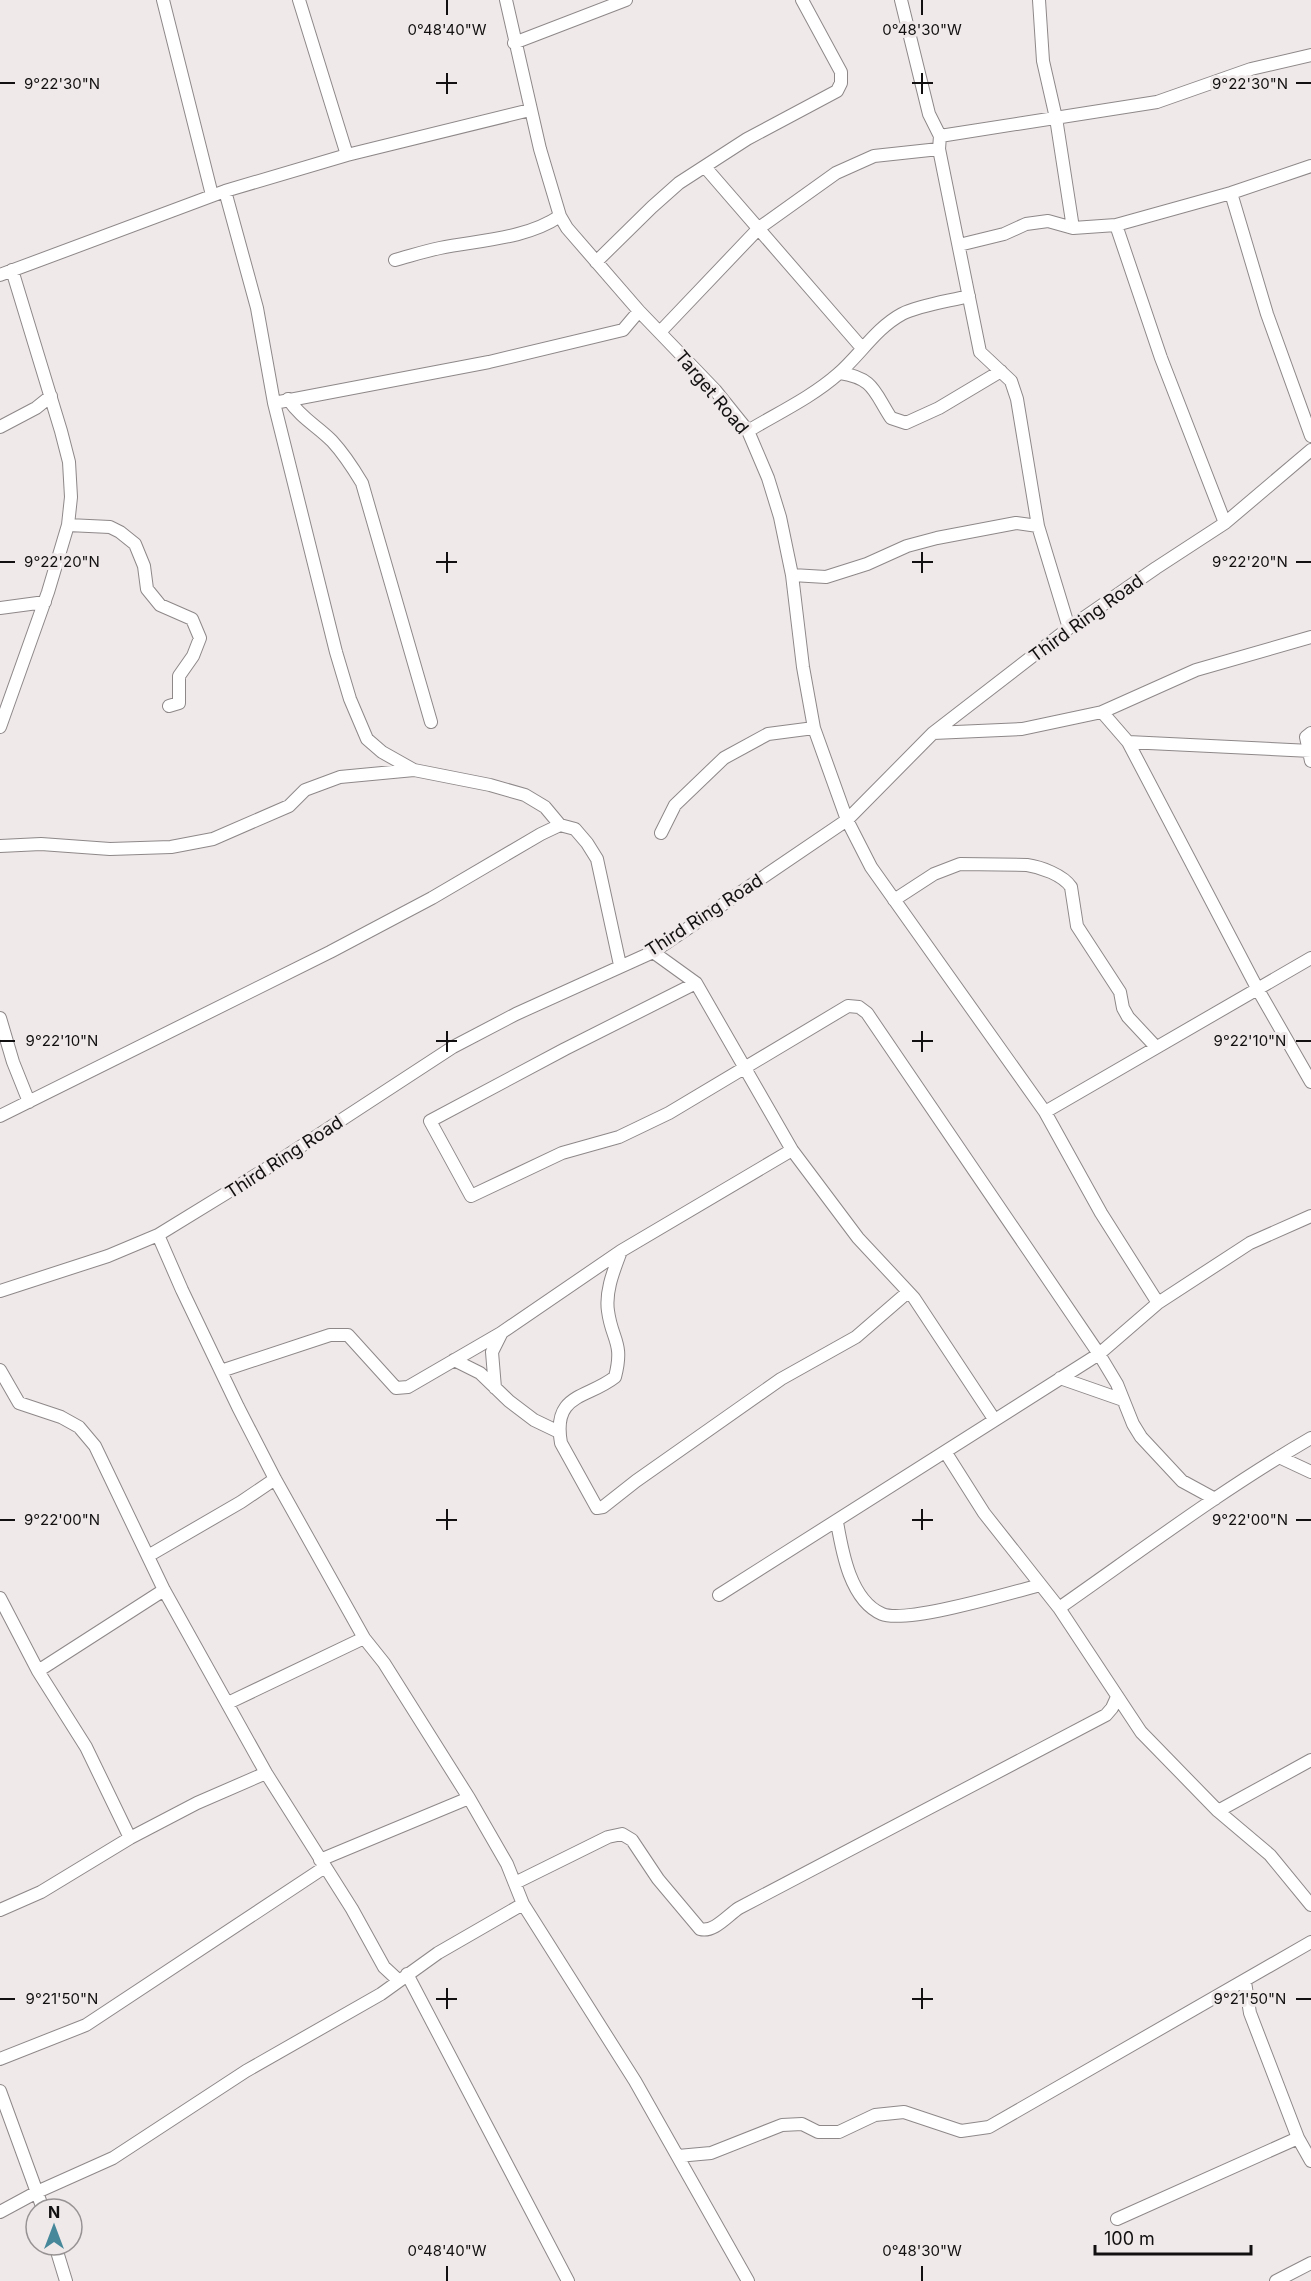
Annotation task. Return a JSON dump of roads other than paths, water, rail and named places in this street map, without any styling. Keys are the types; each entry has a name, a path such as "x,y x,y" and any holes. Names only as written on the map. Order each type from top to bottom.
{"street":[{"path":"163,0 212,195"},
{"path":"299,0 347,154"},
{"name":"Target Road","path":"506,0 530,110 560,216 577,242 715,390 748,430 768,478 780,517 792,575 813,728 847,820 871,867 1045,1112 1101,1213 1158,1303"},
{"path":"514,43 626,0"},
{"path":"596,262 680,183 747,139 837,91 841,83 841,72 802,0"},
{"path":"900,0 929,114 939,143 980,352 1011,381 1017,399 1038,526 1069,628"},
{"path":"1039,0 1043,61 1056,118 1073,228"},
{"path":"660,332 759,228 836,173 874,156 1056,118 1157,102 1251,69 1311,55"},
{"path":"0,727 45,602 68,525 71,497 69,462 51,396 6,273 212,195 347,154 530,110"},
{"path":"959,245 1004,234 1026,224 1048,221 1073,228 1116,225 1231,193 1311,166"},
{"path":"705,167 862,348"},
{"path":"225,191 257,308 274,403 336,652 350,699 367,739 382,752 414,770"},
{"path":"1231,193 1267,314 1311,436"},
{"path":"395,260 544,227 560,216"},
{"path":"1116,225 1155,339 1225,523"},
{"path":"748,430 796,404 840,373 871,338 903,314 969,296"},
{"path":"274,403 489,362 623,330 639,311"},
{"path":"840,373 854,375 867,381 891,418 906,423 939,408 1001,371"},
{"path":"0,427 36,408 51,396"},
{"path":"288,399 298,414 349,460 362,483 431,722"},
{"name":"Third Ring Road","path":"0,1291 108,1256 158,1235 277,1162 453,1047 516,1014 653,952 847,820 933,733 1069,628 1225,523 1311,450"},
{"path":"792,575 826,577 867,564 907,546 938,538 1016,523 1038,526"},
{"path":"68,525 110,527 120,532 135,544 144,566 147,590 160,605 192,620 200,638 194,656 179,676 179,703 170,706"},
{"path":"0,609 45,602"},
{"path":"933,733 1022,729 1102,712 1196,670 1311,637"},
{"path":"1102,712 1128,742 1257,988 1308,1068 1311,1082"},
{"path":"662,833 675,806 724,758 768,734 813,728"},
{"path":"1128,742 1310,754 1306,737 1311,734"},
{"path":"0,846 40,844 110,849 171,847 213,839 289,806 305,790 340,777 414,770 490,785 525,795 545,807 560,825 574,829 587,843 597,860 620,965"},
{"path":"0,1116 330,952 432,898 560,825"},
{"path":"894,900 934,874 960,864 1036,866 1055,875 1069,883 1077,926 1120,992 1123,1008 1128,1017 1156,1047"},
{"path":"653,952 696,983 792,1150 858,1238 908,1292 994,1419"},
{"path":"1045,1112 1311,958"},
{"path":"696,983 430,1121 471,1196 562,1153 619,1137 669,1113 744,1066 848,1006 859,1007 867,1013 1099,1354 1117,1384 1133,1424 1182,1481 1215,1499"},
{"path":"0,1018 29,1102"},
{"path":"221,1371 330,1335 348,1335 396,1389 408,1387 501,1333 621,1251 792,1150"},
{"path":"719,1595 1099,1354 1158,1303 1250,1243 1311,1215"},
{"path":"158,1235 182,1290 275,1479 364,1638 384,1663 469,1798 507,1864 523,1904 635,2081 748,2281"},
{"path":"621,1251 609,1286 608,1311 619,1350 615,1377 604,1386 584,1392 571,1402 562,1413 559,1432 561,1443 597,1508 603,1507 636,1481 781,1379 856,1337 908,1292"},
{"path":"495,1388 492,1352 501,1333"},
{"path":"454,1360 480,1373 509,1401 534,1419 559,1432"},
{"path":"0,1370 19,1403 61,1417 79,1427 95,1446 164,1590 266,1773 352,1909 384,1967 403,1977 568,2281"},
{"path":"1060,1378 1123,1400"},
{"path":"1059,1608 1215,1499 1311,1438"},
{"path":"946,1453 984,1513 1059,1608 1140,1732 1218,1811 1270,1855 1311,1905"},
{"path":"1278,1457 1311,1472"},
{"path":"148,1556 241,1502 275,1479"},
{"path":"837,1522 845,1566 865,1601 882,1614 899,1616 952,1608 1040,1585"},
{"path":"39,1671 164,1590"},
{"path":"0,1598 39,1671 86,1747 130,1838"},
{"path":"228,1703 364,1638"},
{"path":"515,1883 608,1837 622,1834 632,1840 658,1879 700,1929 712,1929 739,1908 1013,1766 1106,1715 1117,1697"},
{"path":"1218,1811 1311,1760"},
{"path":"0,1910 41,1892 130,1838 197,1803 266,1773"},
{"path":"0,2060 86,2025 322,1863 469,1798"},
{"path":"0,2212 37,2192 113,2158 246,2071 381,1994 438,1953 523,1904"},
{"path":"678,2156 711,2153 782,2125 802,2124 818,2132 839,2132 875,2115 904,2112 961,2131 989,2127 1061,2084 1245,1982 1311,1942"},
{"path":"1245,1982 1250,2013 1298,2138 1311,2161"},
{"path":"0,2091 39,2197"},
{"path":"1117,2219 1298,2138"},
{"path":"59,2257 66,2281"},
{"path":"1276,2281 1294,2276 1311,2263"}]}
